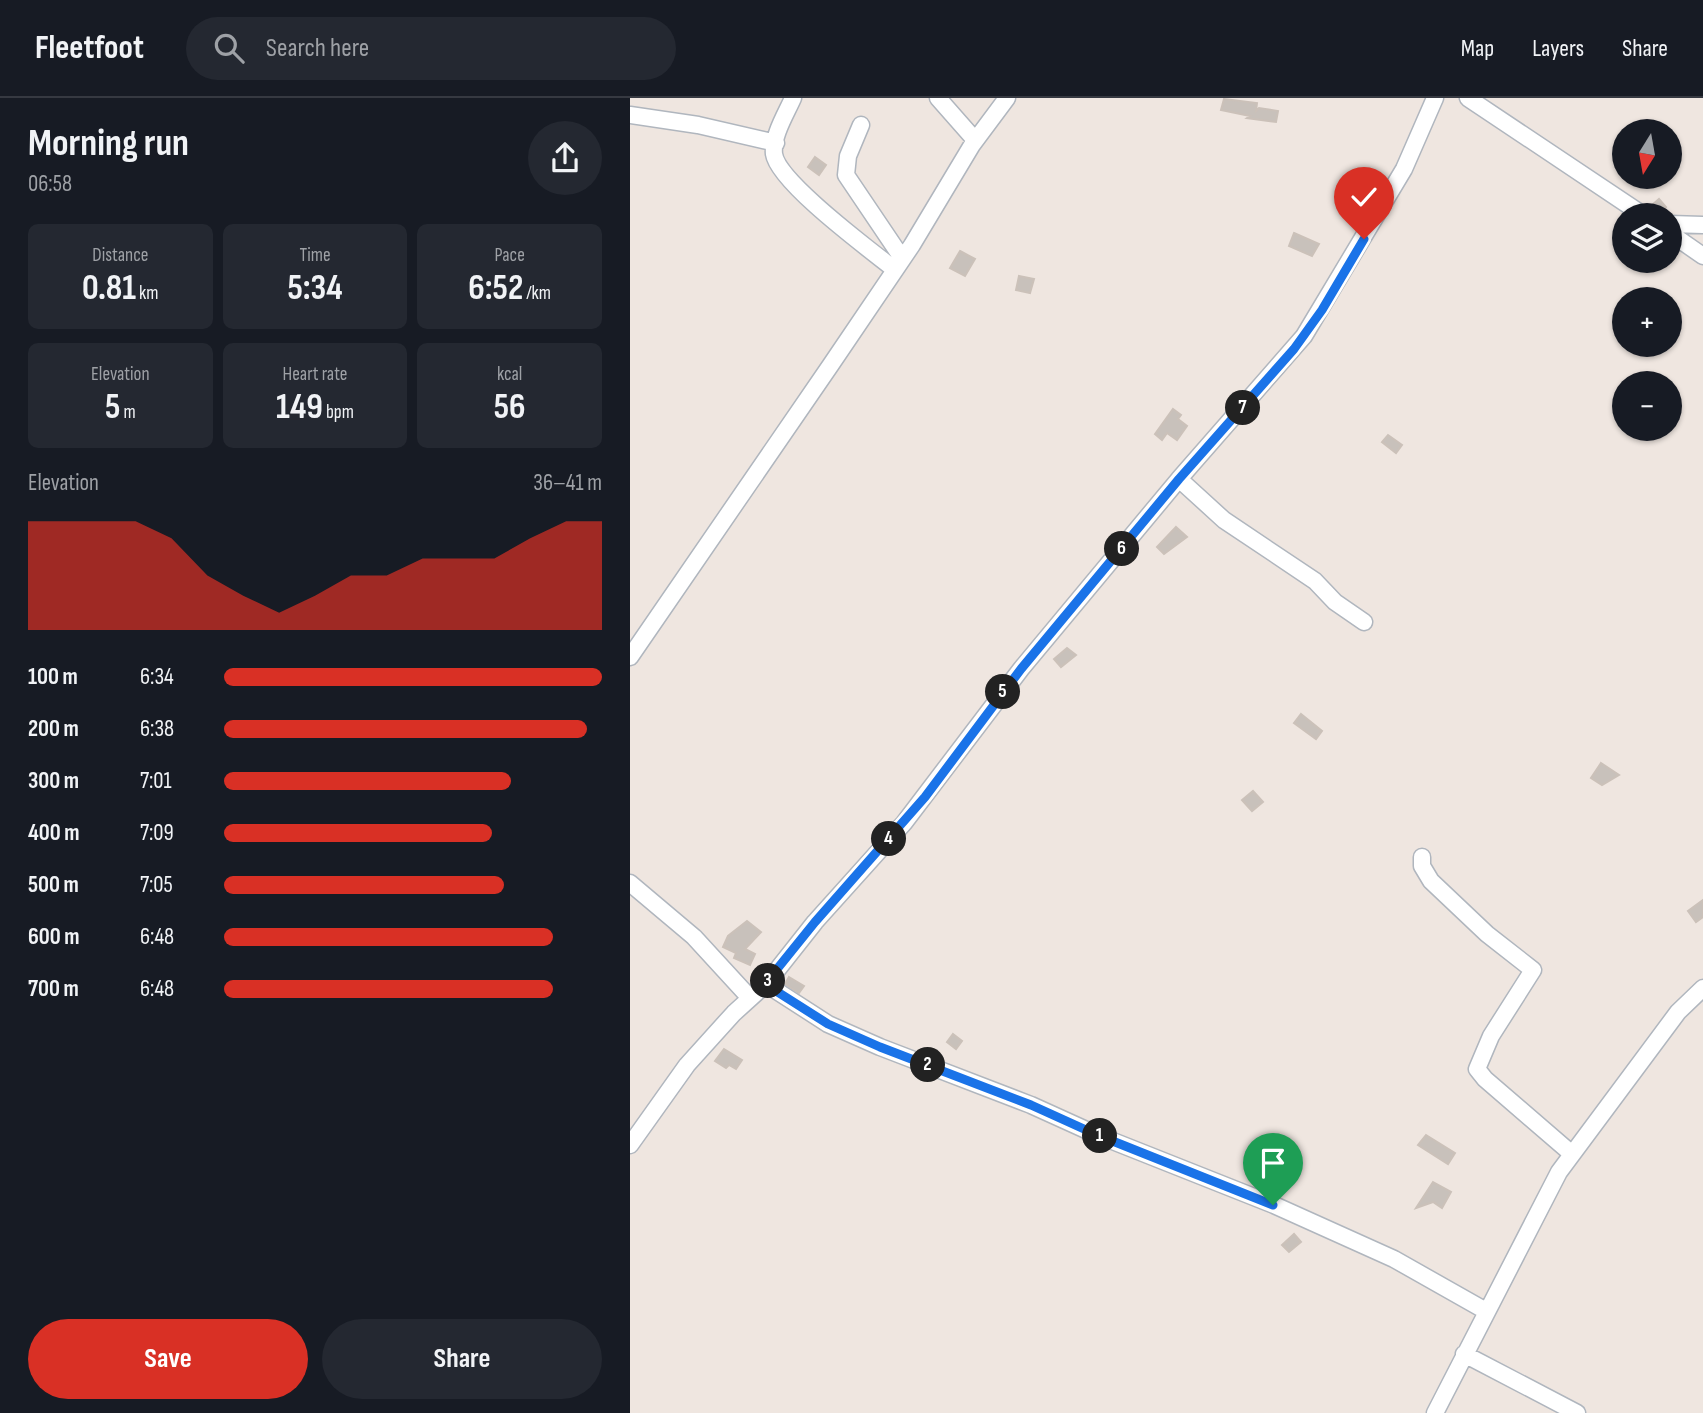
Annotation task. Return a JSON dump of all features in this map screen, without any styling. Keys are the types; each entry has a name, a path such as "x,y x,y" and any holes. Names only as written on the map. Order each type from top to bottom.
{"street":[{"path":"793,98 776,143 777,163 796,185 898,263"},
{"path":"938,98 975,140"},
{"path":"630,657 898,263 975,140 1007,98"},
{"path":"630,1145 687,1065 765,984 815,922 925,797 1021,669 1179,479 1294,349 1322,310 1404,169 1435,98"},
{"path":"1468,98 1625,203"},
{"path":"630,115 698,125 776,143"},
{"path":"861,125 848,156 846,175 898,263"},
{"path":"1682,225 1703,225"},
{"path":"1682,241 1703,256"},
{"path":"1179,479 1224,520 1315,581 1335,602 1364,622"},
{"path":"1422,857 1422,866 1431,881 1487,934 1531,967 1532,974 1491,1036 1477,1069 1572,1154"},
{"path":"630,883 694,937 750,998"},
{"path":"765,984 828,1024 1273,1205 1394,1259 1486,1311"},
{"path":"1435,1413 1559,1172 1678,1012 1703,988"},
{"path":"1464,1354 1577,1413"}],"building":[{"path":"1224,99 1257,103 1256,111 1259,108 1278,111 1276,122 1247,118 1250,116 1221,110"},
{"path":"815,157 826,165 819,175 808,167"},
{"path":"1294,233 1319,244 1312,256 1289,246"},
{"path":"960,251 975,259 965,276 950,268"},
{"path":"1019,276 1034,279 1030,293 1016,290"},
{"path":"1173,409 1181,415 1178,419 1187,426 1177,440 1167,433 1162,440 1155,434"},
{"path":"1388,435 1402,445 1396,453 1382,442"},
{"path":"1176,527 1187,537 1164,554 1157,547"},
{"path":"1067,648 1076,655 1061,667 1054,659"},
{"path":"1301,714 1322,731 1316,739 1294,723"},
{"path":"1601,763 1619,775 1602,785 1591,778"},
{"path":"1253,791 1263,802 1252,811 1242,800"},
{"path":"1703,900 1703,917 1696,922 1688,911"},
{"path":"747,921 761,932 745,949 755,954 750,965 734,958 736,953 723,947 728,936"},
{"path":"789,977 804,986 799,993 785,984"},
{"path":"953,1034 962,1041 956,1049 947,1042"},
{"path":"724,1049 742,1060 736,1069 729,1065 726,1068 715,1061"},
{"path":"1426,1135 1455,1153 1448,1164 1418,1145"},
{"path":"1433,1182 1451,1192 1442,1208 1433,1202 1416,1208"},
{"path":"1294,1234 1301,1242 1289,1252 1282,1245"}],"route":[{"path":"1273,1205 962,1077 880,1047 828,1024 765,984 856,874 925,797 1021,669 1179,479 1294,349 1322,310 1364,239"}]}
